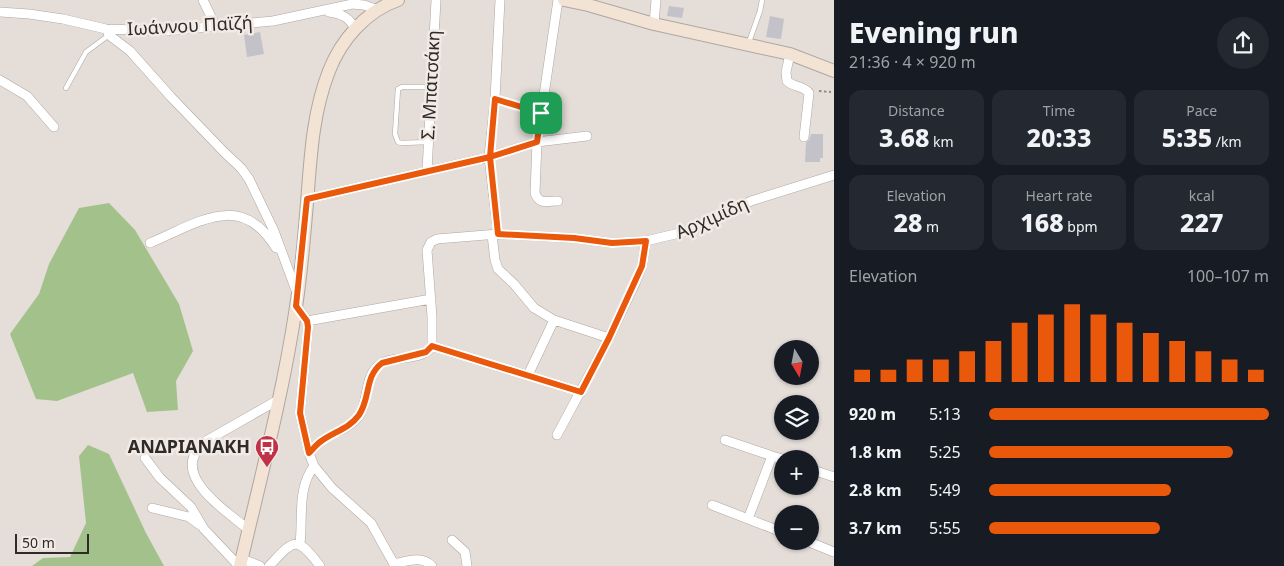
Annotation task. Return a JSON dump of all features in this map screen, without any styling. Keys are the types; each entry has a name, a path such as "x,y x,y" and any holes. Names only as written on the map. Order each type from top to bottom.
{"main road":[{"path":"241,564 278,400 297,299 310,159 322,90 338,53 374,6 398,0"},
{"path":"564,0 588,2 654,24 790,54 834,71"}],"street":[{"path":"203,0 216,27"},
{"name":"Σ. Μπατσάκη","path":"427,171 436,0"},
{"path":"500,0 490,157 495,260 498,269 514,284 534,308 554,320 609,338"},
{"path":"558,0 537,142 535,193 537,200 558,201"},
{"path":"654,24 656,0"},
{"path":"346,16 348,4"},
{"name":"Ιωάννου Παϊζή","path":"0,12 63,19 107,32 166,31 216,27 273,21 324,11 348,4 374,6"},
{"path":"324,11 346,16 355,29"},
{"path":"107,32 130,51 171,97 250,179 268,217 297,299 307,321 308,337 300,413 309,453 314,466 332,488 371,523 395,565 420,560 429,562 432,566"},
{"path":"790,54 786,72 787,81 792,86 807,90 809,97 804,137"},
{"path":"0,80 27,96 54,127"},
{"path":"307,199 490,157 537,142 587,136"},
{"name":"Αρχιμίδη","path":"431,299 427,250 430,242 438,239 495,235 574,238 612,243 646,241 686,232 750,201 834,175"},
{"path":"150,243 214,217 232,215 245,217 272,240 286,264"},
{"path":"557,435 609,338 642,266 646,241"},
{"path":"307,321 431,299 432,346 426,352 382,363 377,367 371,376 366,401 359,416 347,428 320,442 309,453"},
{"path":"528,375 554,320"},
{"path":"432,346 581,392"},
{"path":"249,530 215,501 195,480 191,468 193,456 206,440 278,400"},
{"path":"726,440 772,456 748,519"},
{"path":"145,458 160,478 191,508 204,529"},
{"path":"300,544 304,485 314,466"},
{"path":"819,472 834,477"},
{"path":"712,505 774,529"},
{"path":"152,508 190,517 241,564 260,566"},
{"path":"452,540 465,552 468,566"},
{"path":"269,566 290,545 300,544 308,549 320,566"},
{"path":"819,546 834,552"}],"lane":[{"path":"748,44 762,0"},
{"path":"66,88 86,52 107,32"},
{"path":"428,142 401,143 398,142 395,134 398,88 430,87"},
{"path":"495,99 541,113"}],"path":[{"path":"807,90 831,92"}],"green space":[{"path":"109,203 135,230 179,304 193,351 176,381 178,410 147,412 133,373 57,401 36,399 10,334 39,294 49,264 79,208"},
{"path":"88,445 109,454 146,533 164,566 32,566 43,558 70,557 86,523 79,456"}],"building":[{"path":"669,6 684,8 682,18 667,16"},
{"path":"770,16 784,19 781,39 766,37"},
{"path":"260,32 264,54 247,57 244,35"},
{"path":"811,134 823,134 823,158 820,158 820,162 805,162 806,143"}],"place":[{"name":"ΑΝΔΡΙΑΝΑΚΗ","path":"267,468"}],"route":[{"path":"541,113 495,99 490,157 490,171 498,234 574,238 612,243 646,241 642,266 609,338 581,392 432,346 426,352 382,363 377,367 371,376 366,401 359,416 347,428 320,442 309,453 300,413 308,327 307,321 296,306 307,199 490,157 537,142 541,113"}]}
